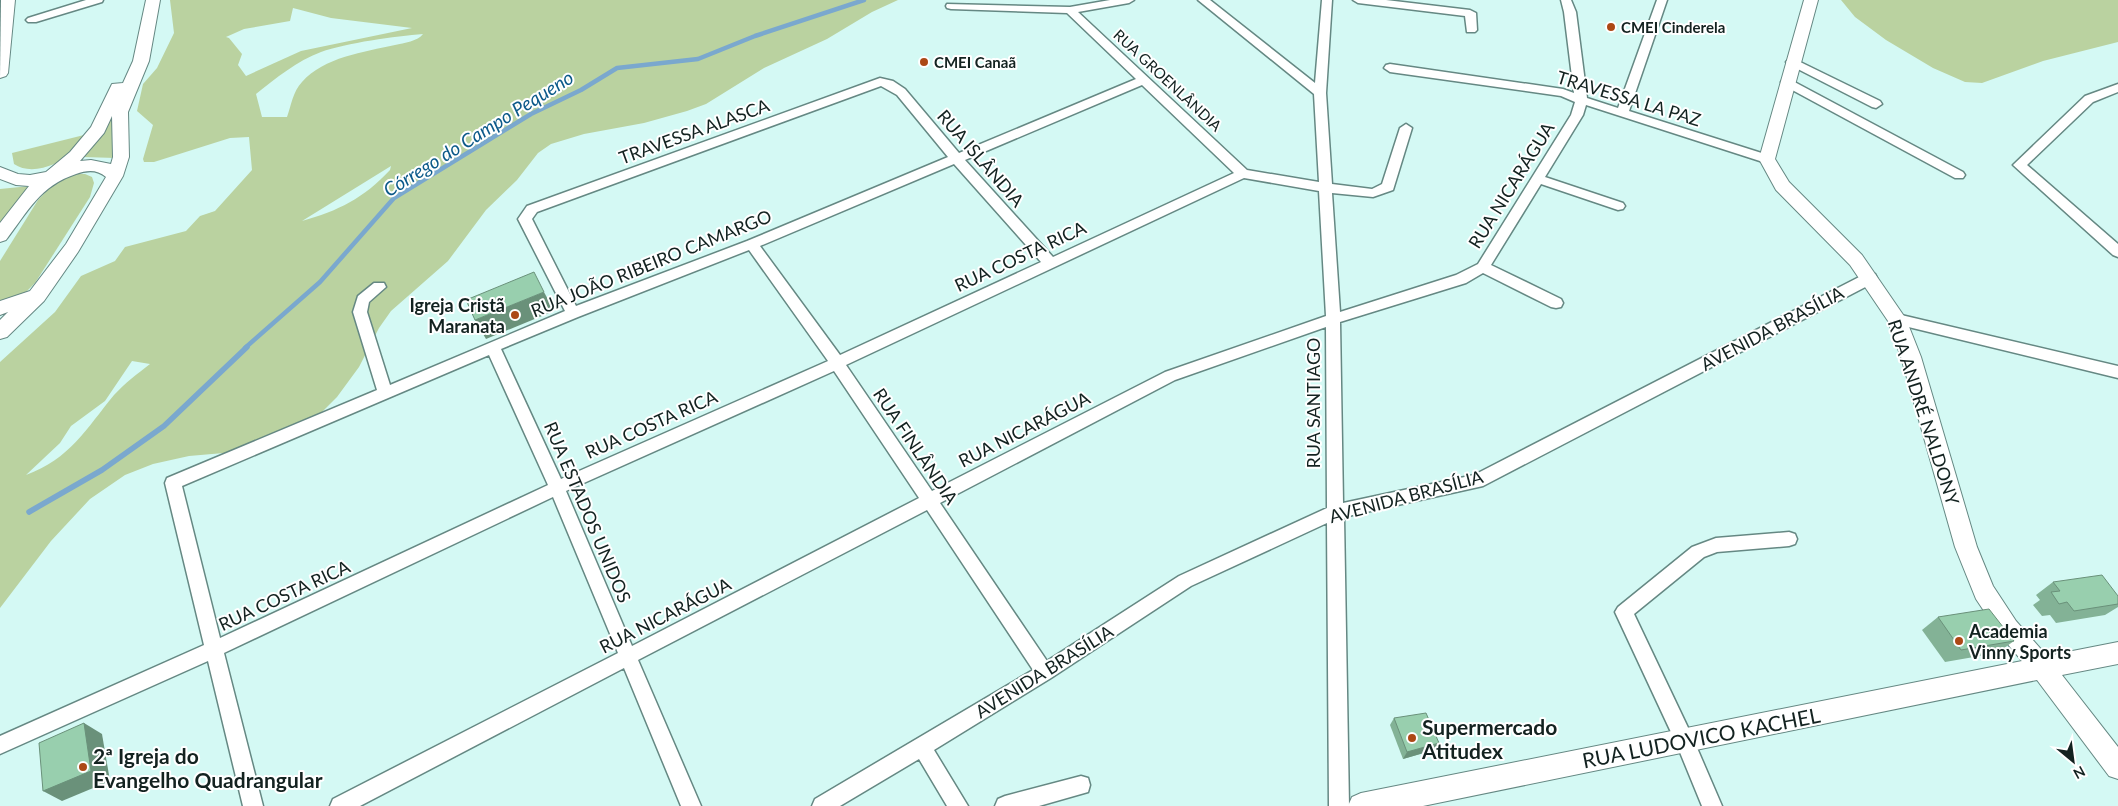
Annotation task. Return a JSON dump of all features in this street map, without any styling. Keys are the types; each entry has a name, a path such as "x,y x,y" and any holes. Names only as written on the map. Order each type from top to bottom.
{"main road":[{"path":"0,332 37,296 72,248 115,176 121,157 120,112 141,61 153,0"},
{"path":"1767,159 1792,62 1812,0"},
{"path":"0,73 5,2"},
{"path":"0,236 31,194 76,156 98,129 126,71 144,44"},
{"name":"RUA ANDRÉ NALDONY","path":"1767,159 1782,186 1856,260 1897,319 1911,358 1966,547 1984,592 2008,628 2042,668 2118,767"},
{"path":"0,186 50,178 92,166 104,167 115,176"},
{"path":"0,173 8,178 27,182"},
{"path":"0,308 37,296"},
{"name":"RUA LUDOVICO KACHEL","path":"1361,806 2118,652"}],"street":[{"path":"32,20 98,0"},
{"path":"950,6 1070,10 1129,0"},
{"path":"1203,0 1320,93"},
{"name":"RUA SANTIAGO","path":"1327,0 1320,93 1333,319 1339,806"},
{"path":"1358,0 1470,13 1471,30"},
{"name":"RUA NICARÁGUA","path":"340,806 1170,376 1333,319 1461,279 1483,267 1577,115 1581,100 1570,12 1566,0"},
{"path":"1622,113 1662,0"},
{"name":"RUA GROENLÂNDIA","path":"1070,10 1244,174"},
{"path":"1792,62 1876,104"},
{"name":"TRAVESSA LA PAZ","path":"1390,68 1563,93 1767,159"},
{"name":"RUA JOÃO RIBEIRO CAMARGO","path":"215,649 173,483 573,313 752,244 1144,80"},
{"name":"RUA ISLÂNDIA","path":"880,82 889,84 901,92 956,159 1051,264"},
{"name":"TRAVESSA ALASCA","path":"573,313 525,219 532,209 880,82"},
{"path":"1787,82 1959,175"},
{"path":"2117,89 2089,99 2019,165 2118,252"},
{"path":"1244,174 1326,188 1373,193 1388,186 1406,128"},
{"name":"RUA COSTA RICA","path":"0,745 215,649 557,488 837,363 1244,174"},
{"path":"1539,179 1618,206"},
{"name":"RUA FINLÂNDIA","path":"752,244 837,363 1045,672"},
{"path":"1483,267 1556,303"},
{"name":"AVENIDA BRASÍLIA","path":"822,806 1045,672 1185,581 1334,512 1477,481 1870,278"},
{"path":"379,287 363,300 360,312 385,393"},
{"path":"1897,319 2118,372"},
{"name":"RUA ESTADOS UNIDOS","path":"493,347 557,488 691,806"},
{"path":"1712,806 1684,740 1624,612 1698,552 1716,545 1789,539"},
{"path":"215,649 253,806"},
{"path":"922,747 958,806"},
{"path":"1004,806 1081,785"}],"green space":[{"path":"170,0 898,0 872,12 827,39 764,68 706,104 644,123 584,134 551,144 538,153 517,180 486,210 448,261 391,311 379,328 359,367 337,397 319,415 247,451 189,456 153,464 125,475 90,499 51,541 0,608 0,362 55,312 81,276 115,261 125,247 186,231 200,216 215,211 252,170 249,137 230,138 154,162 144,162 143,159 153,125 137,111 143,84 157,68 174,33","holes":["293,8 331,18 412,28 301,51 246,76 238,65 242,54 226,37 244,29 290,21","423,34 410,41 358,53 321,67 299,86 294,94 287,117 262,117 256,94 304,60 321,52 344,46 371,40","391,166 390,170 380,180 360,196 339,208 302,221","132,361 150,364 114,395 66,452 54,461 26,475 60,443 71,426 105,401"]},
{"path":"1841,0 2118,0 2118,42 2043,61 1982,83 1965,82 1933,68 1886,40 1855,17"},
{"path":"118,106 116,158 83,157"},
{"path":"84,135 73,152 53,165 28,169 14,164 12,153"},
{"path":"72,174 85,174 92,177 94,183 90,197 35,283 24,294 0,302 0,261 38,200 54,183"},
{"path":"30,186 0,226 0,189"}],"building":[{"path":"534,272 544,292 475,320 466,300"},
{"path":"2102,575 2118,596 2118,604 2074,611 2067,602 2059,604 2051,592 2060,591 2053,582"},
{"path":"1989,609 2014,641 1961,650 1938,617"},
{"name":"Supermercado Atitudex","path":"1426,713 1439,743 1407,752 1394,718"},
{"path":"84,723 91,771 43,791 39,743"}],"waterway":[{"name":"Córrego do Campo Pequeno","path":"245,348 320,282 394,198 531,114 581,90 617,68 698,59 755,36 864,0"},
{"name":"Córrego do Campo Pequeno","path":"29,512 102,470 164,426 247,347"}],"place":[{"name":"CMEI Cinderela","path":"1611,27"},
{"name":"CMEI Canaã","path":"924,62"},
{"name":"Igreja Cristã Maranata","path":"515,315"},
{"name":"Academia Vinny Sports","path":"1959,641"},
{"name":"Supermercado Atitudex","path":"1412,738"},
{"name":"2ª Igreja do Evangelho Quadrangular","path":"83,767"}]}
